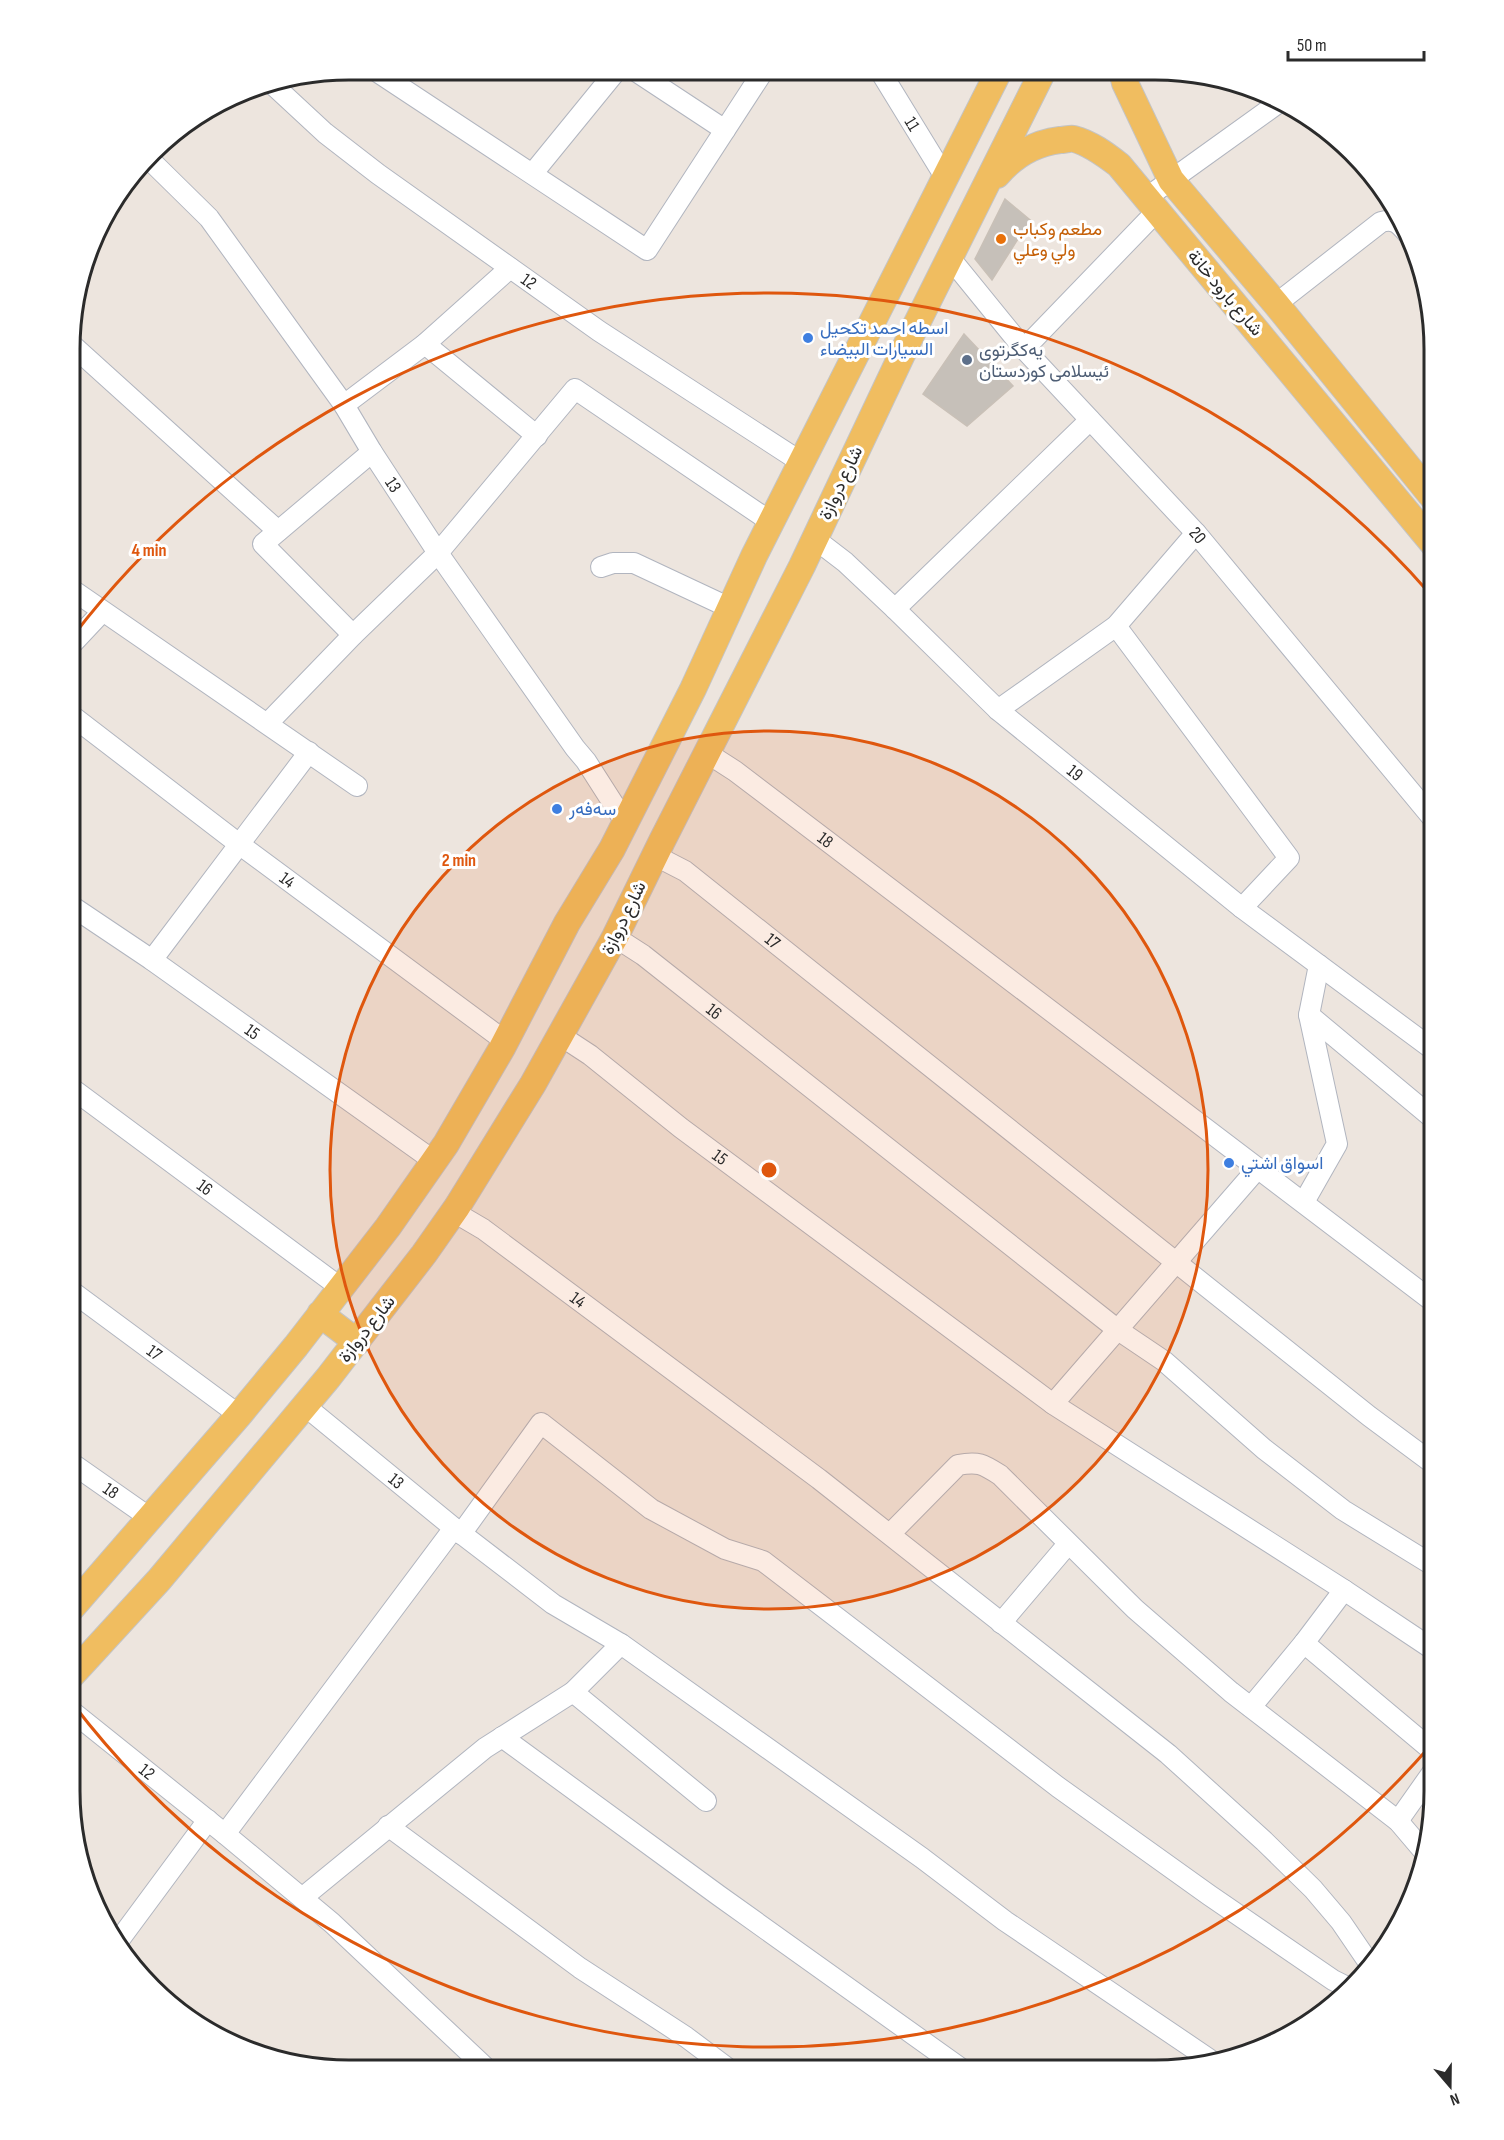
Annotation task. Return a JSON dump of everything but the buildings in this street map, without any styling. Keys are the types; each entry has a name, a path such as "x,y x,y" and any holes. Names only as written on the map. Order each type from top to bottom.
{"main road":[{"path":"80,1598 238,1415 320,1314 394,1219 434,1161 506,1041 567,923 612,849 693,689 771,522 994,80"},
{"name":"شارع دروازة","path":"80,1666 159,1580 357,1342 454,1212 561,1036 615,937 654,855 815,539 1038,80"},
{"name":"شارع بارود خانة","path":"1124,80 1171,180 1276,304 1424,486"},
{"name":"شارع بارود خانة","path":"983,191 1006,165 1026,150 1050,141 1074,139 1103,153 1119,165 1424,533"},
{"path":"320,1314 357,1342"}],"street":[{"path":"390,80 647,250 758,80"},
{"path":"533,173 609,80"},
{"path":"649,80 725,130"},
{"name":"11","path":"886,80 945,177"},
{"name":"12","path":"278,89 325,133 510,268 599,331 801,462"},
{"path":"1024,349 1152,205 1171,180 1273,107"},
{"name":"13","path":"153,163 209,218 344,405 438,553 586,761 625,822"},
{"path":"1276,304 1381,222 1392,220"},
{"name":"20","path":"950,258 1024,349 1196,533 1424,808"},
{"path":"344,405 425,344 510,268"},
{"path":"425,344 537,436"},
{"path":"80,352 278,531"},
{"path":"268,723 353,635 438,553 575,389 771,522"},
{"path":"895,609 1090,420"},
{"path":"353,635 262,544 372,452"},
{"path":"998,710 1116,626 1196,533"},
{"name":"19","path":"815,539 845,562 998,710 1242,908 1424,1043"},
{"path":"601,567 613,563 634,563 730,608"},
{"path":"80,596 357,786"},
{"path":"80,635 102,612"},
{"path":"1116,626 1289,858 1242,908"},
{"name":"14","path":"80,722 239,844 506,1041"},
{"path":"152,960 309,752"},
{"name":"18","path":"707,753 735,771 1424,1295"},
{"name":"17","path":"654,855 684,871 1424,1457"},
{"name":"15","path":"80,911 434,1161"},
{"name":"16","path":"615,937 643,955 1118,1330 1164,1361 1264,1449 1343,1510 1424,1560"},
{"path":"1304,1202 1337,1144 1309,1016 1319,965"},
{"path":"1309,1016 1424,1111"},
{"name":"15","path":"561,1036 590,1055 681,1128 1053,1404 1424,1643"},
{"name":"16","path":"80,1094 341,1288"},
{"path":"1053,1404 1177,1264 1258,1168"},
{"name":"14","path":"454,1212 483,1229 890,1534 1168,1754 1313,1889 1341,1922 1366,1959"},
{"name":"17","path":"80,1297 238,1415"},
{"name":"13","path":"305,1406 457,1531 553,1604 621,1644 922,1858 1005,1921 1204,2056"},
{"path":"225,1834 541,1423 651,1509 726,1549 763,1561 1058,1787 1218,1902 1343,1985"},
{"path":"890,1534 958,1465 983,1464 1000,1475 1135,1610 1199,1666 1398,1821 1419,1845"},
{"name":"18","path":"80,1469 150,1518"},
{"path":"1001,1623 1068,1544"},
{"path":"1251,1707 1344,1590"},
{"path":"1304,1643 1424,1744"},
{"path":"302,1898 485,1748 573,1692 621,1644"},
{"path":"573,1692 706,1801"},
{"name":"12","path":"80,1718 332,1923 477,2060"},
{"path":"502,1737 709,1889 949,2060"},
{"path":"1398,1821 1424,1784"},
{"path":"122,1936 208,1820"},
{"path":"388,1826 580,1968 686,2037 717,2060"}],"place":[{"name":"مطعم وكباب ولي وعلي","path":"1001,239"},
{"name":"اسطه احمد تكحيل السيارات البيضاء","path":"808,338"},
{"name":"یەکگرتوی ئیسلامی کوردستان","path":"967,360"},
{"name":"سەفەر","path":"557,809"},
{"name":"اسواق اشتي","path":"1229,1163"}]}
